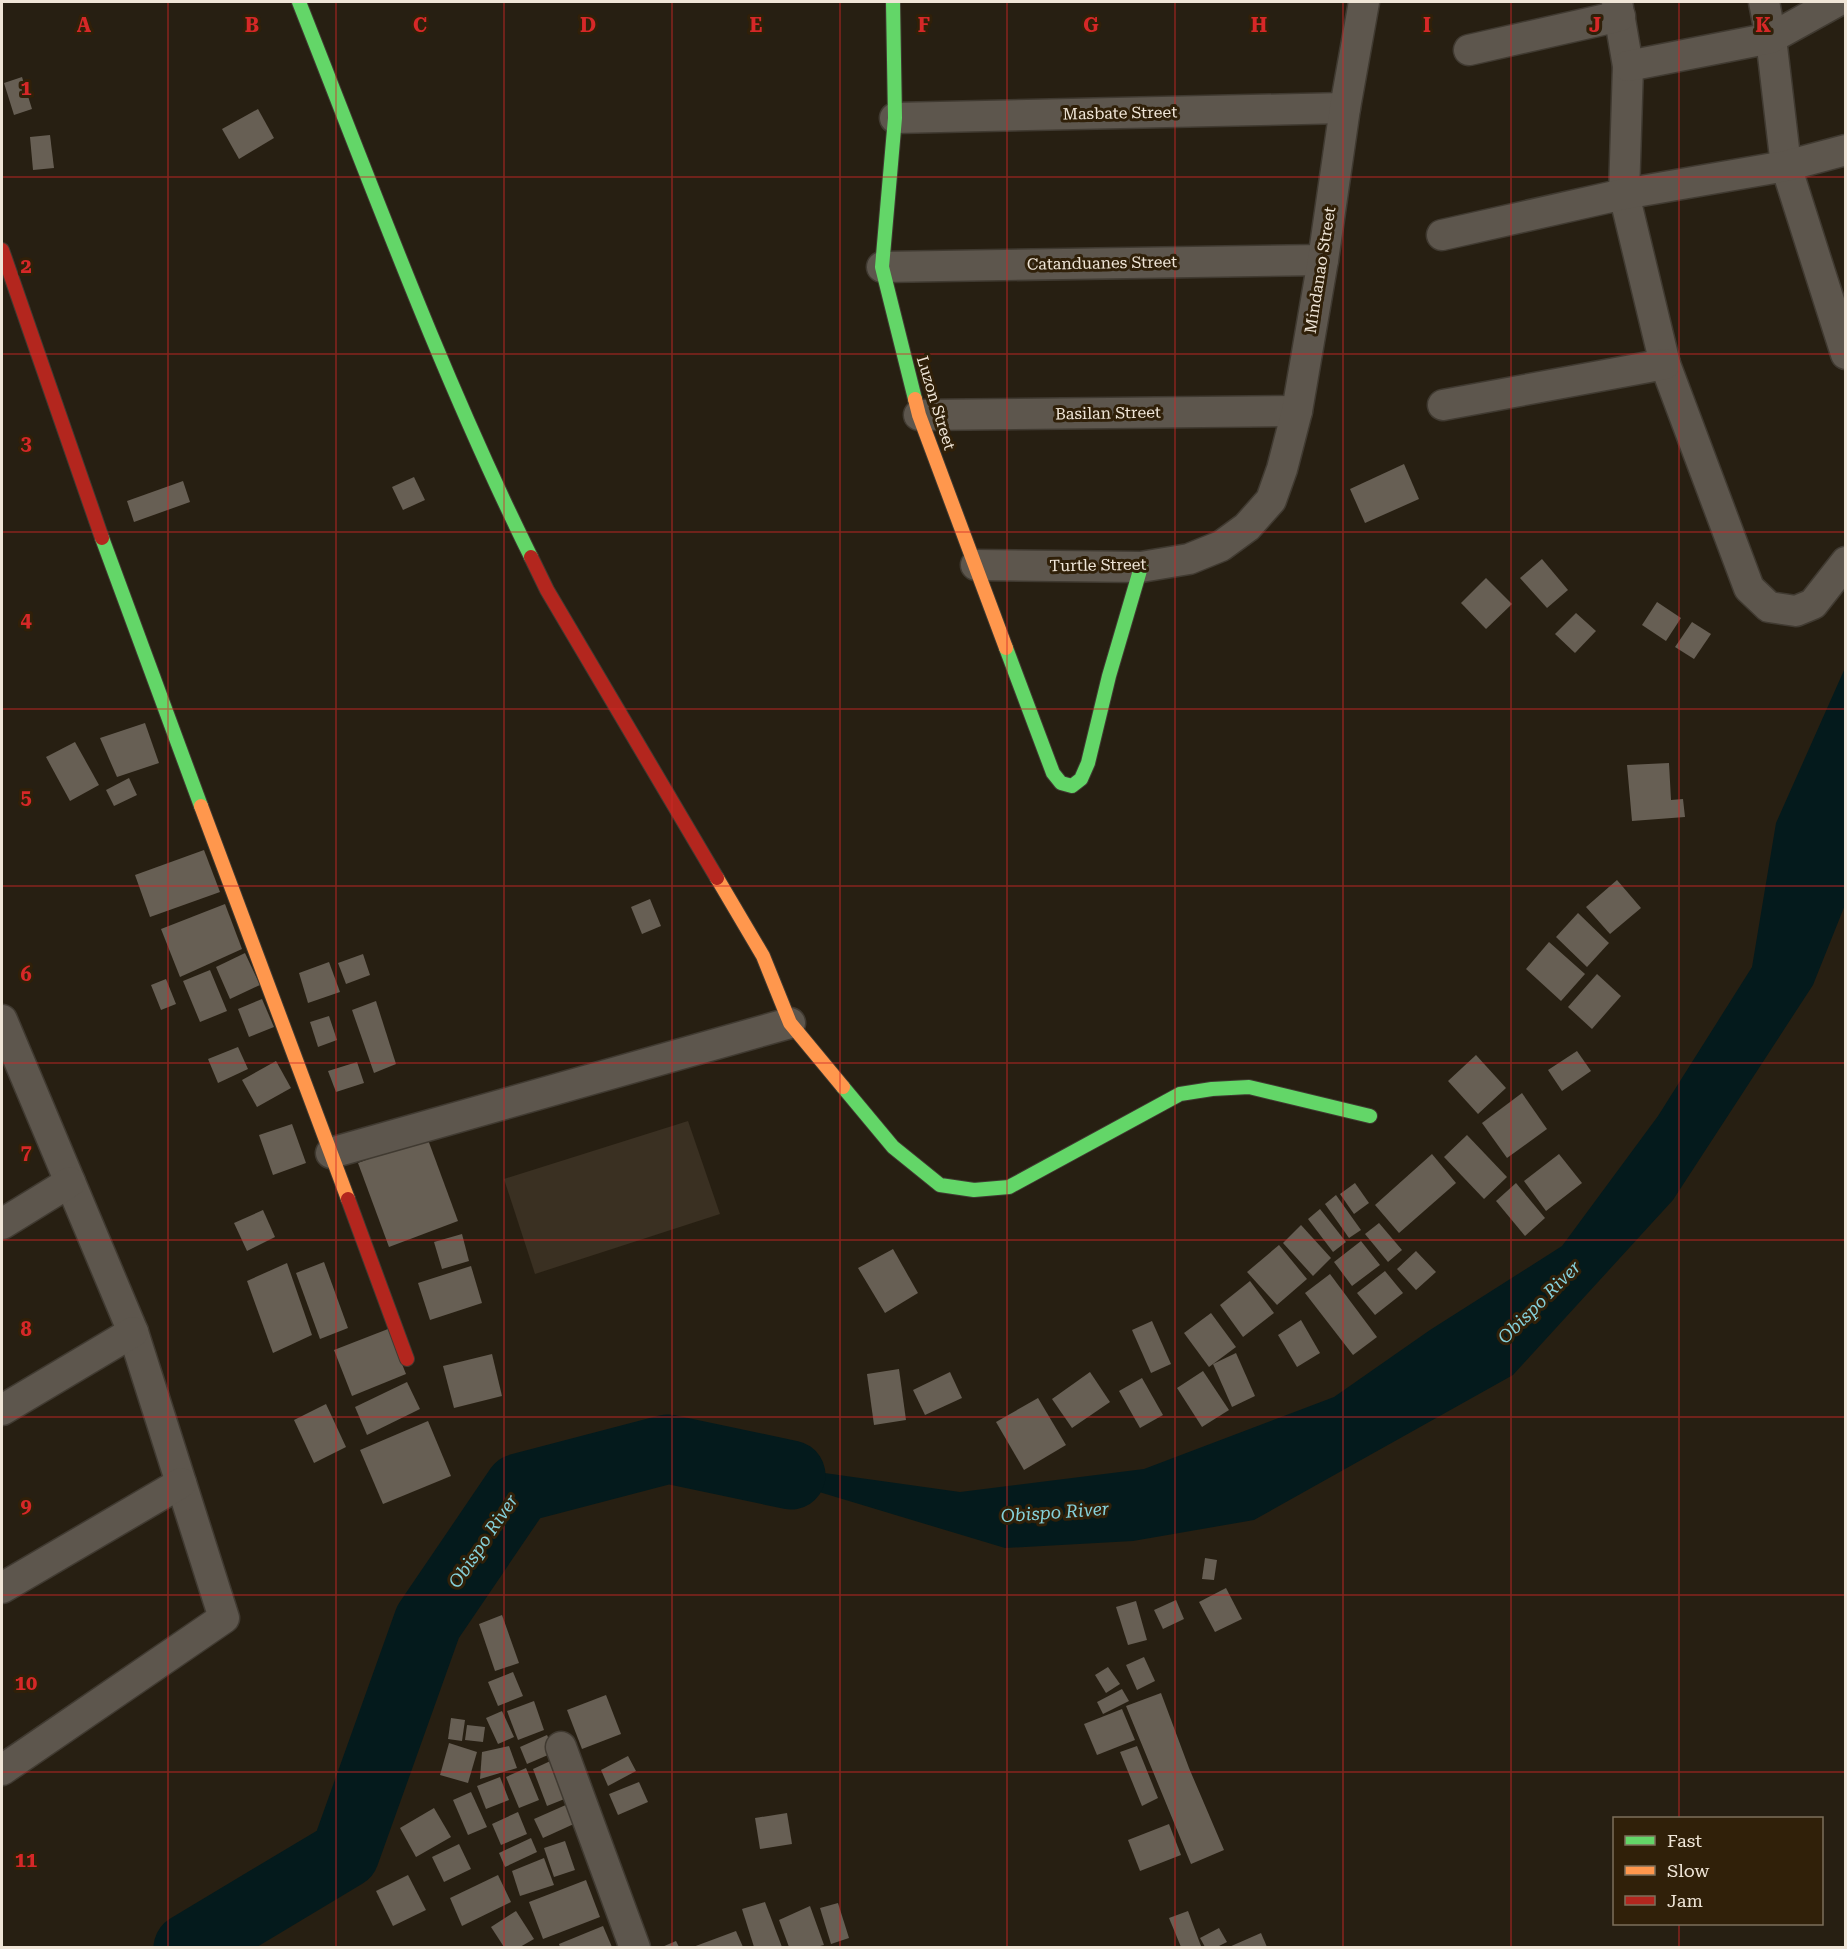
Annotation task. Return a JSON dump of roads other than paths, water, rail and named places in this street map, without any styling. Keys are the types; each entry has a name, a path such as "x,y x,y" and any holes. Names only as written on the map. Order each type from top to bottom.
{"street":[{"path":"299,2 440,359 495,485 547,590 763,956 790,1023 893,1148 940,1185 974,1190 1009,1187 1180,1094 1249,1087 1370,1116"},
{"name":"Luzon Street","path":"893,2 895,118 882,267 919,415 1053,773 1061,783 1072,786 1082,779 1088,763 1141,567"},
{"name":"Mindanao Street","path":"1247,527 1271,500 1282,469 1297,411 1364,2"},
{"path":"1764,2 1771,38 1786,166 1845,354"},
{"path":"1628,66 1771,38 1836,2"},
{"path":"1469,50 1618,9 1628,66 1624,194 1665,364 1749,588 1769,607 1796,611 1813,604 1845,562"},
{"name":"Masbate Street","path":"895,118 1345,108"},
{"path":"1442,235 1624,194 1786,166 1845,150"},
{"path":"2,250 106,550 407,1359"},
{"name":"Catanduanes Street","path":"882,267 1323,260"},
{"path":"1443,405 1665,364"},
{"name":"Basilan Street","path":"919,415 1297,411"},
{"name":"Turtle Street","path":"976,565 1141,567 1189,559 1221,546 1247,527"},
{"path":"331,1153 790,1023"},
{"path":"2,1770 225,1618 133,1332 4,1034"},
{"path":"2,1224 70,1182"},
{"path":"2,1410 133,1332"},
{"path":"2,1588 181,1483"},
{"path":"561,1747 635,1947"}],"water":[{"path":"1845,668 1845,905 1813,985 1673,1200 1513,1375 1254,1520 1133,1541 1005,1548 696,1455 960,1492 1144,1469 1334,1397 1430,1330 1562,1246 1658,1116 1752,967 1776,823"}],"waterway":[{"name":"Obispo River","path":"188,1948 345,1854 428,1622 519,1488 668,1449 791,1475"}]}
